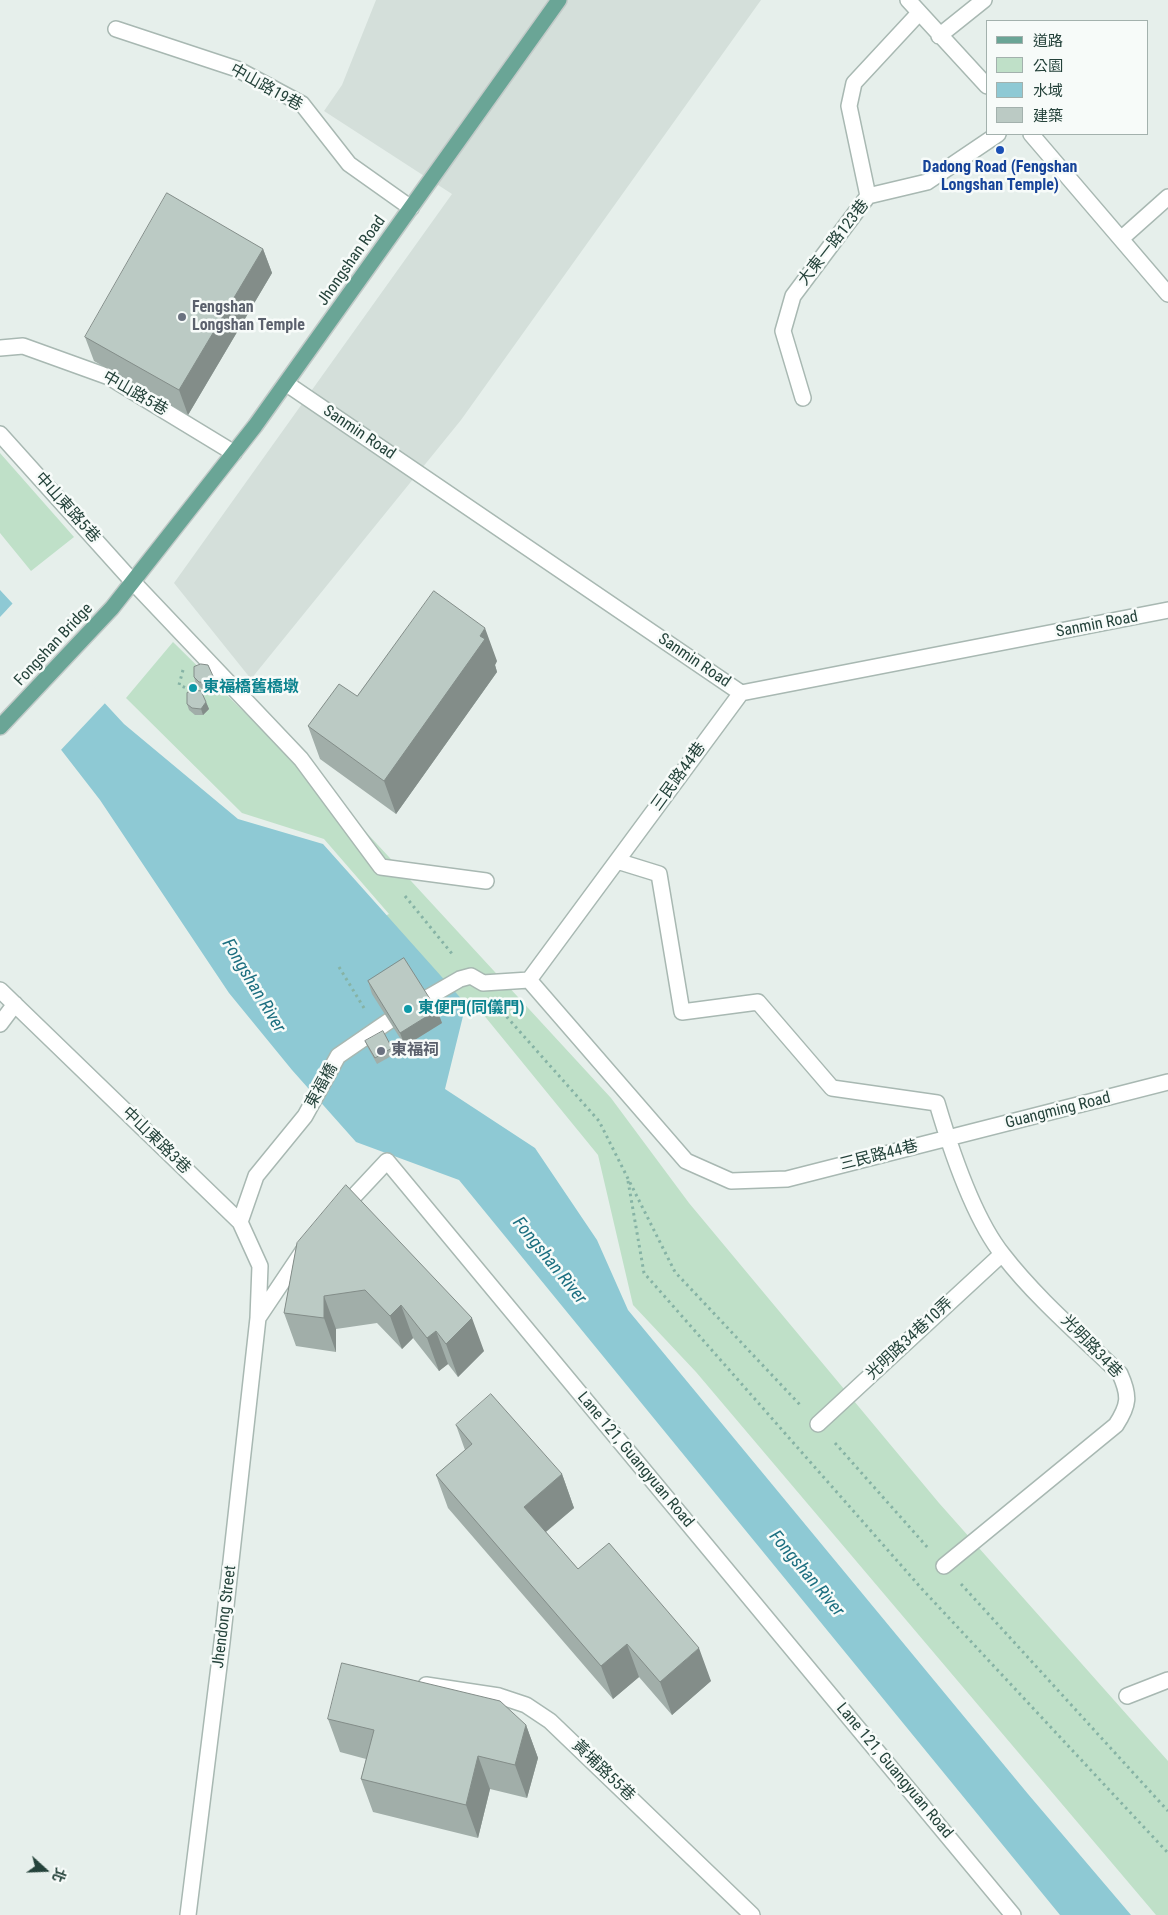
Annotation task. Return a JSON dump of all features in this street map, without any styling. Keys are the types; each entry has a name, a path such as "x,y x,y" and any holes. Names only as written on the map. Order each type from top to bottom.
{"main road":[{"name":"Jhongshan Road","path":"112,608 287,384 559,0"},
{"name":"Fongshan Bridge","path":"0,727 112,608"}],"street":[{"path":"908,0 939,36 986,85"},
{"path":"939,36 984,0"},
{"path":"868,196 849,106 854,83 919,13"},
{"name":"中山路19巷","path":"116,29 237,69 302,104 349,164 411,208"},
{"name":"大東一路123巷","path":"803,398 783,331 793,296 868,196 927,182 997,135"},
{"path":"1032,135 1168,294"},
{"path":"1122,238 1168,197"},
{"name":"中山路5巷","path":"0,348 23,346 108,377 234,453"},
{"name":"Sanmin Road","path":"287,384 741,693 1168,610"},
{"name":"中山東路5巷","path":"0,434 133,582 301,759 382,867"},
{"name":"三民路44巷","path":"741,693 529,980 686,1161 731,1181 787,1179 948,1138"},
{"path":"617,861 659,874 682,1012 758,1002 832,1088 937,1103 948,1138"},
{"path":"382,867 486,881"},
{"path":"427,998 465,978 483,982 529,980"},
{"name":"中山東路3巷","path":"0,990 240,1222 260,1266 258,1318"},
{"path":"0,1024 15,1004"},
{"name":"東福橋","path":"240,1222 256,1176 305,1116 338,1056 382,1024"},
{"name":"Guangming Road","path":"948,1138 1168,1082"},
{"name":"光明路34巷","path":"944,1566 1116,1425 1126,1409 1127,1390 1120,1374 1030,1285 1002,1254 982,1220 948,1138"},
{"name":"Lane 121, Guangyuan Road","path":"330,1222 387,1161 1013,1915"},
{"path":"258,1318 311,1242"},
{"name":"光明路34巷10弄","path":"818,1424 1002,1254"},
{"name":"Jhendong Street","path":"188,1915 221,1652 258,1318"},
{"path":"1127,1696 1168,1680"},
{"name":"黃埔路55巷","path":"423,1685 499,1696 526,1705 550,1721 752,1915"}],"path":[{"path":"382,867 465,978"},
{"path":"339,967 382,1024"},
{"path":"628,1178 644,1273 922,1589 1168,1853"}],"shaded area":[{"path":"376,0 761,0 461,420 251,679 174,583 452,194 324,111 342,85"}],"green space":[{"path":"0,453 74,537 31,571 0,533"},
{"path":"173,642 365,831 611,1098 689,1203 939,1503 1168,1761 1168,1915 1156,1915 696,1372 633,1305 598,1155 478,1008 447,1024 318,948 389,914 324,839 242,813 126,698"}],"water":[{"name":"Fongshan River","path":"0,590 124,724 238,819 323,844 466,1004 445,1089 535,1148 597,1240 628,1310 1028,1794 1131,1915 1060,1915 459,1180 356,1142 292,1070 229,993 100,800 0,671"}],"pier":[{"path":"14,602 107,701 59,752 0,675 0,617"}],"building":[{"name":"Fengshan Longshan Temple","path":"167,193 263,249 179,390 85,337"},
{"path":"434,591 485,628 480,636 485,639 384,781 308,726 339,684 357,696"},
{"path":"201,664 208,665 213,676 208,683 199,682 194,677 194,667"},
{"path":"194,690 201,691 206,702 201,709 192,708 187,704 187,693"},
{"name":"東便門(同儀門)","path":"404,958 437,1010 400,1033 368,981"},
{"name":"東福祠","path":"383,1031 392,1048 375,1058 365,1041"},
{"path":"346,1185 472,1318 446,1344 436,1331 427,1338 401,1305 390,1316 365,1290 324,1296 324,1318 284,1313 297,1243"},
{"path":"491,1394 562,1474 524,1507 578,1569 609,1543 699,1648 660,1682 627,1644 601,1666 436,1475 472,1444 456,1425"},
{"path":"342,1663 500,1701 526,1725 515,1765 478,1756 466,1805 361,1779 374,1730 328,1719"}],"place":[{"name":"Dadong Road (Fengshan Longshan Temple)","path":"1000,150"},
{"name":"Fengshan Longshan Temple","path":"182,317"},
{"name":"東福橋舊橋墩","path":"193,688"},
{"name":"東便門(同儀門)","path":"408,1009"},
{"name":"東福祠","path":"381,1051"}]}
